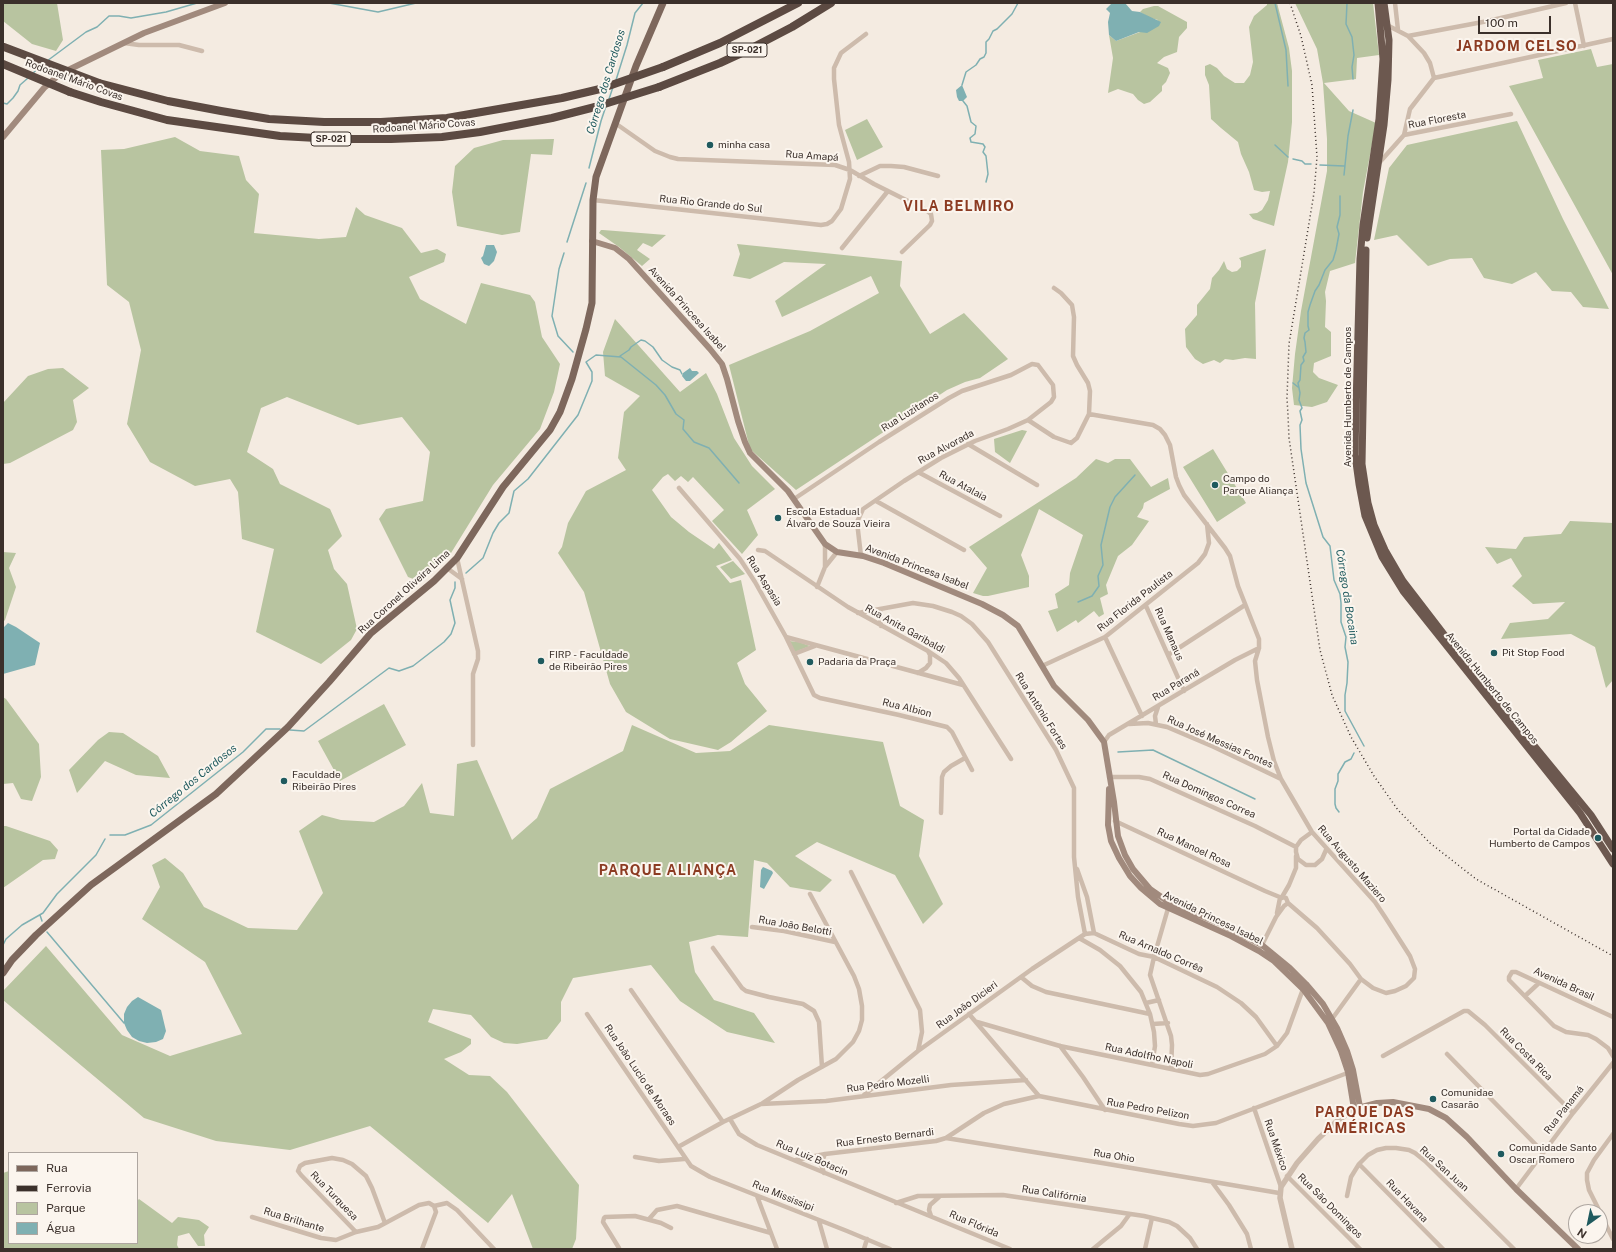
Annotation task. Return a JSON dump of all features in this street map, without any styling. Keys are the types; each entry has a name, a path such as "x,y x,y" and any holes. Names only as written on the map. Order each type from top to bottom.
{"highway":[{"name":"Rodoanel Mário Covas","path":"4,47 99,83 161,99 221,111 269,118 324,122 380,122 447,118 562,98 600,89 663,67 720,43 798,3"},
{"name":"Rodoanel Mário Covas","path":"3,64 70,92 167,120 280,136 391,140 480,132 552,118 595,107 659,87 720,63 792,27 831,3"},
{"name":"Avenida Humberto de Campos","path":"1362,278 1388,80 1384,23 1378,3"},
{"name":"Avenida Humberto de Campos","path":"1384,3 1383,59 1379,119 1363,225 1358,444 1368,503 1374,525 1385,550 1403,581 1580,813 1613,864"},
{"name":"Avenida Humberto de Campos","path":"1495,703 1591,815 1613,849"}],"main road":[{"path":"3,138 51,80 60,74 123,42 225,3"},
{"name":"Rua Coronel Oliveira Lima","path":"3,973 12,960 36,935 91,885 216,794 288,727 371,633 434,580 457,558 503,487 550,430 560,412 581,350 592,303 593,200 596,177 615,123 663,3"},
{"name":"Avenida Princesa Isabel","path":"592,241 615,248 629,259 722,364 738,421 750,453 770,472 794,499 825,544 837,552 861,556 915,575 1003,614 1018,626 1054,686 1088,720 1104,742 1114,802 1115,821 1121,848 1133,869 1150,889 1169,905"},
{"name":"Avenida Princesa Isabel","path":"1109,777 1108,825 1111,841 1122,865 1141,888 1151,897 1221,924 1261,948 1290,968 1306,984 1332,1018 1348,1051 1357,1108"},
{"name":"Avenida Princesa Isabel","path":"1261,948 1303,989 1321,1012 1332,1031 1350,1071"},
{"path":"1357,1108 1377,1103 1393,1102 1420,1107 1440,1114 1467,1137 1578,1249"}],"street":[{"path":"1395,3 1398,30"},
{"path":"1408,36 1488,21 1566,3"},
{"path":"1574,3 1584,46"},
{"path":"1384,23 1408,36 1424,53 1430,63 1434,78"},
{"path":"850,170 839,125 834,68 841,53 866,34"},
{"path":"1404,135 1410,109 1434,78 1613,39"},
{"path":"123,42 139,46 179,44 202,51"},
{"name":"Rua Floresta","path":"1371,170 1404,135 1511,114"},
{"name":"Rua Amapá","path":"615,123 655,150 670,158 835,165 850,170 926,210 932,217 930,225 902,252"},
{"path":"859,176 880,166 916,169 938,176"},
{"name":"Rua Rio Grande do Sul","path":"593,200 821,225 827,224 840,209 848,188 850,170"},
{"path":"842,248 888,191"},
{"path":"1028,420 1054,437 1071,443 1077,438 1089,414 1090,391 1088,383 1073,356 1074,317 1072,305 1054,288"},
{"name":"Rua Luzitanos","path":"794,499 921,414 962,391 999,380 1032,364 1037,364 1043,370"},
{"name":"Rua Alvorada","path":"861,556 857,522 863,510 918,472 968,444 1028,420 1051,402 1054,397 1053,385 1043,370"},
{"name":"Rua Augusto Maziero","path":"1089,414 1140,422 1153,425 1160,429 1170,445 1176,477 1184,495 1230,556 1245,604 1259,639 1259,648 1255,661 1257,680 1268,737 1274,761 1281,779 1312,832 1326,850 1375,902 1410,956 1415,969 1414,978 1411,981 1395,991 1386,993 1380,992 1361,979"},
{"path":"968,444 1037,485"},
{"name":"Rua Atalaia","path":"918,472 1000,516"},
{"name":"Rua Aspasia","path":"679,488 740,559 755,582 786,637 811,692 815,696"},
{"path":"876,501 964,550"},
{"name":"Rua Florida Paulista","path":"1042,666 1106,637 1201,560 1209,543 1207,524"},
{"path":"825,544 825,567"},
{"name":"Rua Anita Garibaldi","path":"758,550 765,551 858,613 928,651 946,663 959,678 1011,759"},
{"path":"817,587 825,567 837,552"},
{"path":"457,558 479,655 473,674 473,745"},
{"path":"447,568 460,576"},
{"name":"Rua Antônio Fortes","path":"858,613 913,603 933,606 961,616 981,633 1056,750 1071,780 1075,796 1073,840 1075,864 1078,897 1085,934"},
{"path":"1168,655 1245,604"},
{"name":"Rua Manaus","path":"1146,606 1184,691"},
{"path":"880,609 881,626"},
{"path":"786,637 963,685"},
{"path":"1106,637 1142,716"},
{"path":"794,654 815,646"},
{"name":"Rua Paraná","path":"1104,742 1109,735 1235,660 1259,648"},
{"path":"918,673 926,668 930,663 930,655 928,651"},
{"name":"Rua Albion","path":"815,696 947,727 952,732 972,770"},
{"path":"1156,724 1155,716 1159,706"},
{"name":"Rua José Messias Fontes","path":"1128,724 1156,724 1167,727 1214,747 1281,779"},
{"path":"941,813 942,777 944,772 965,758"},
{"name":"Rua Domingos Correa","path":"1109,777 1139,777 1150,779 1255,826 1296,847"},
{"name":"Rua Manoel Rosa","path":"1115,821 1264,891 1283,902 1303,916 1328,939 1361,979"},
{"path":"1261,948 1283,902 1296,868 1296,847 1301,840 1312,832"},
{"path":"1296,868 1300,865 1311,866 1319,862 1326,850"},
{"path":"1296,855 1301,863 1306,865"},
{"path":"1075,864 1087,897 1094,933 1085,934"},
{"path":"851,872 920,1010 922,1032 918,1051"},
{"path":"761,1104 836,1058 849,1046 859,1031 862,1020 862,1006 859,989 854,976 810,894"},
{"path":"1169,905 1150,975 1168,1023 1172,1045 1171,1069"},
{"name":"Rua João Belotti","path":"752,927 784,931 836,942"},
{"name":"Rua Arnaldo Corrêa","path":"1094,933 1139,954 1154,957 1217,986 1241,1003 1256,1017 1277,1046"},
{"name":"Rua João Dicieri","path":"863,1096 918,1051 1021,977 1085,934"},
{"path":"1079,938 1100,950 1120,966 1135,982 1146,1003 1153,1024 1155,1046 1152,1064"},
{"path":"713,948 742,988 746,991 798,1002 810,1007 814,1011 819,1022 822,1067"},
{"name":"Avenida Brasil","path":"1524,996 1509,980 1512,972 1516,972 1613,1017"},
{"path":"1021,977 1032,986 1046,992 1150,1014"},
{"path":"1332,1018 1361,979"},
{"path":"1539,983 1524,996 1559,1029 1596,1039 1608,1048 1613,1056"},
{"name":"Rua Adolfho Napoli","path":"977,1022 1060,1046 1194,1074 1208,1074 1265,1054 1277,1046 1287,1033 1303,989"},
{"path":"631,990 723,1122"},
{"path":"1146,1003 1159,1000"},
{"name":"Rua Costa Rica","path":"1383,1056 1466,1010 1485,1025 1573,1113"},
{"name":"Rua João Lucio de Moraes","path":"587,1014 678,1148"},
{"path":"969,1014 1039,1096"},
{"path":"1153,1024 1168,1023"},
{"path":"1060,1046 1105,1110"},
{"path":"1447,1054 1543,1152"},
{"name":"Rua Panamá","path":"1516,1188 1613,1063"},
{"name":"Rua Pedro Pelizon","path":"1039,1096 1193,1126 1216,1123 1350,1071"},
{"name":"Rua Pedro Mozelli","path":"678,1148 723,1122 761,1104 826,1101 951,1085 1026,1080"},
{"name":"Rua Ernesto Bernardi","path":"796,1160 825,1154 936,1141 946,1138 984,1113 1004,1104 1039,1096"},
{"name":"Rua México","path":"1254,1108 1281,1187"},
{"path":"1292,1249 1279,1196 1281,1187 1287,1176 1318,1139 1336,1122 1357,1108"},
{"name":"Rua Luiz Botacin","path":"730,1119 736,1131 742,1138 796,1160 824,1174 896,1203"},
{"path":"1596,1204 1586,1180 1587,1173 1594,1160 1613,1134"},
{"name":"Rua Ohio","path":"946,1138 1109,1164 1212,1182 1279,1196"},
{"name":"Rua Mississipi","path":"678,1148 684,1159 691,1166 704,1174 890,1249"},
{"name":"Rua San Juan","path":"1347,1196 1349,1183 1359,1164 1368,1155 1377,1150 1386,1148 1396,1148 1415,1153 1457,1192 1514,1249"},
{"path":"824,1174 822,1164 825,1154"},
{"path":"635,1157 660,1161 684,1159"},
{"name":"Rua Turquesa","path":"356,1232 299,1172 299,1168 303,1164 325,1159 343,1160 352,1164 366,1176 385,1223"},
{"name":"Rua Havana","path":"1359,1164 1443,1249"},
{"name":"Rua São Domingos","path":"1287,1176 1360,1249"},
{"path":"1212,1182 1229,1205 1247,1234 1251,1249"},
{"name":"Rua Califórnia","path":"896,1203 918,1196 939,1197 1003,1195 1152,1218 1177,1226 1190,1238 1197,1249"},
{"path":"757,1196 777,1249"},
{"path":"931,1216 929,1210 930,1205 939,1197"},
{"name":"Rua Brilhante","path":"252,1217 332,1240 378,1227 425,1203 431,1203 434,1206 447,1203 457,1210 494,1249"},
{"name":"Rua Flórida","path":"896,1203 1010,1249"},
{"path":"422,1249 436,1212 434,1206"},
{"path":"649,1219 657,1210 677,1206 771,1233"},
{"path":"1116,1230 1121,1214"},
{"path":"619,1248 604,1222 604,1218 629,1215 649,1219 672,1228"},
{"path":"1093,1249 1116,1230 1129,1215"},
{"path":"1145,1249 1152,1218"},
{"path":"820,1221 827,1249"},
{"path":"1608,1229 1613,1239"},
{"path":"864,1249 867,1239"},
{"path":"1435,1249 1439,1245"}],"green space":[{"path":"3,3 57,3 63,40 56,51 32,44 3,21"},
{"path":"1267,3 1277,3 1289,48 1292,71 1292,122 1288,162 1274,226 1253,219 1249,214 1257,213 1262,210 1268,200 1270,191 1262,192 1254,190 1238,142 1211,119 1209,85 1205,75 1205,66 1210,64 1235,83 1244,83 1250,75 1253,62 1249,27 1254,16 1267,5"},
{"path":"1295,3 1373,3 1379,55 1357,58 1356,79 1324,83 1349,111 1376,123 1363,192 1355,263 1330,271 1325,292 1325,327 1331,332 1331,356 1314,363 1313,372 1319,378 1338,385 1327,402 1312,407 1294,405 1292,388 1301,311 1327,171 1327,139 1323,83 1317,49"},
{"path":"1158,6 1187,22 1187,28 1179,37 1177,52 1164,57 1157,63 1168,68 1170,73 1166,82 1162,86 1162,91 1150,102 1144,104 1133,94 1118,89 1108,93 1113,58 1109,35 1116,41 1140,32 1158,20 1150,18 1140,12 1143,9"},
{"path":"1591,49 1597,67 1613,64 1613,275 1509,86 1543,78 1538,60"},
{"path":"867,119 883,147 857,160 845,130"},
{"path":"1517,121 1563,219 1609,309 1583,307 1571,292 1552,291 1536,272 1512,284 1484,278 1472,258 1450,259 1428,266 1397,235 1374,240 1389,168 1407,145"},
{"path":"175,137 200,151 239,156 246,180 259,194 254,233 319,239 346,237 356,207 365,215 402,228 421,253 437,249 446,254 444,262 409,277 420,299 466,324 481,283 530,295 535,302 542,337 560,364 554,392 540,429 493,485 451,553 419,581 408,577 379,519 386,509 423,501 430,452 402,417 358,425 287,397 261,408 247,452 273,469 280,484 330,509 342,536 328,550 334,569 347,584 357,629 351,640 321,664 256,632 274,549 242,539 238,492 230,479 195,486 150,462 127,424 141,350 129,302 107,285 101,150 124,149"},
{"path":"554,139 552,155 531,154 520,232 502,235 457,226 452,192 455,166 474,148 503,140"},
{"path":"601,230 666,235 652,247 643,243 637,250 650,259 642,266 599,233"},
{"path":"737,244 902,261 900,286 930,334 964,313 1008,359 980,378 965,382 947,390 796,490 750,449 729,365 810,331 879,293 871,276 782,317 775,301 826,264 784,262 750,279 733,276 740,254"},
{"path":"1266,249 1255,303 1256,359 1225,359 1220,363 1214,360 1203,364 1195,359 1186,347 1185,329 1197,315 1197,305 1210,289 1212,278 1224,261 1227,269 1232,272 1237,271 1241,267 1241,261 1239,258"},
{"path":"615,319 680,392 706,373 717,394 734,438 752,466 775,489 747,510 758,535 742,554 712,521 724,510 693,477 688,482 681,476 675,481 668,474 663,477 652,490 671,517 689,532 714,549 719,543 732,560 716,566 730,583 741,580 756,650 737,663 745,684 767,711 731,742 718,750 670,739 626,712 610,684 584,592 558,553 562,547 568,523 586,491 626,470 618,458 624,412 640,396 605,376 603,352"},
{"path":"63,368 89,388 73,400 77,422 73,430 10,463 3,464 3,403 28,376 48,369"},
{"path":"1022,430 1027,431 1010,463 995,452 994,439"},
{"name":"Campo do Parque Aliança","path":"1213,449 1246,503 1217,522 1183,467"},
{"path":"1096,459 1108,463 1115,459 1130,459 1151,487 1168,478 1170,489 1144,503 1143,508 1137,517 1149,521 1132,545 1118,556 1106,585 1108,594 1100,598 1104,614 1099,617 1094,611 1078,623 1076,620 1057,632 1048,611 1058,608 1055,594 1069,585 1070,573 1083,535 1039,509 1021,555 1029,576 1029,587 988,596 973,593 987,568 969,547 1076,478"},
{"path":"1570,521 1613,523 1613,680 1606,688 1595,647 1571,634 1501,639 1510,623 1548,619 1565,602 1533,604 1512,586 1522,576 1511,558 1497,564 1485,547 1516,549 1524,537 1561,534"},
{"path":"3,552 16,553 9,568 16,587 3,622"},
{"path":"733,561 745,574 731,579 720,567"},
{"path":"789,641 799,642 810,646 795,652"},
{"path":"3,697 39,744 41,777 32,801 21,799 13,783 3,784"},
{"path":"384,704 406,745 340,781 318,741"},
{"path":"632,725 696,753 730,751 769,725 883,742 900,806 924,820 919,856 943,904 923,924 895,875 817,842 795,856 832,880 820,892 790,887 767,863 754,860 748,937 718,935 689,942 695,972 714,1000 754,1013 775,1043 727,1032 680,1001 651,965 573,978 561,1002 561,1021 547,1039 517,1044 504,1043 491,1037 471,1015 433,1009 428,1022 471,1039 471,1044 461,1052 444,1059 469,1075 490,1076 507,1092 579,1185 576,1239 572,1249 533,1249 512,1194 488,1223 370,1126 290,1150 216,1141 144,1118 3,1000 3,991 46,946 122,1035 170,1056 242,1034 205,962 142,919 160,887 152,865 165,858 183,873 204,907 248,928 297,930 323,893 299,831 322,815 341,820 374,822 404,806 422,783 430,813 454,816 457,764 477,760 512,840 537,818 550,789 623,751"},
{"path":"109,732 123,733 158,756 170,778 136,775 105,761 77,793 69,770 98,740"},
{"path":"3,826 50,841 58,850 55,859 43,860 3,888"},
{"path":"8,1171 8,1244 138,1244 139,1199 172,1223 178,1217 199,1220 209,1227 204,1235 205,1246 198,1246 189,1233 178,1236 177,1245 179,1249 3,1249 3,1173"}],"water":[{"path":"1112,3 1125,3 1132,11 1140,12 1161,22 1159,26 1147,33 1139,32 1116,41 1109,35 1108,22 1110,13 1106,9"},
{"path":"962,85 967,97 963,101 959,101 956,90"},
{"path":"486,245 494,245 497,252 494,261 489,266 484,264 481,258"},
{"path":"690,368 692,371 697,371 699,373 690,381 686,381 682,376 683,373"},
{"path":"8,623 40,643 35,665 3,674 3,628"},
{"path":"763,867 772,871 773,873 764,889 760,887 761,870"},
{"path":"138,997 161,1010 166,1031 163,1039 156,1042 147,1043 139,1041 132,1037 127,1030 124,1023 124,1014 127,1007"}],"waterway":[{"path":"47,61 86,32 97,27 109,16 131,18 166,12 197,3"},
{"path":"329,3 378,12 416,3"},
{"name":"Córrego dos Cardosos","path":"616,80 635,13 643,3"},
{"path":"962,85 966,72 984,57 986,53 986,42 993,31 1012,14 1018,3"},
{"path":"1275,3 1286,50 1288,86"},
{"name":"Córrego da Bocaina","path":"1347,3 1346,24 1352,37 1354,55 1352,67 1353,79"},
{"path":"32,74 43,64"},
{"path":"3,103 7,104 18,91 20,85 28,78"},
{"name":"Córrego dos Cardosos","path":"609,99 613,87"},
{"path":"963,101 967,106 971,122 976,126 975,134 970,138 971,142 983,144 985,147 983,152 986,156 988,174 986,182"},
{"name":"Córrego dos Cardosos","path":"589,168 606,106"},
{"name":"Córrego da Bocaina","path":"1344,175 1348,136 1353,110"},
{"path":"1275,145 1288,157"},
{"path":"1293,159 1302,161 1305,164 1311,164"},
{"path":"1320,165 1344,166"},
{"name":"Córrego dos Cardosos","path":"567,242 586,183"},
{"name":"Córrego da Bocaina","path":"1340,196 1340,215 1337,227 1339,234 1336,250 1333,260 1325,270 1310,305 1308,312 1309,330 1305,333 1304,338 1306,352 1303,357 1304,361 1301,365 1300,380 1298,383 1300,393 1299,400 1302,408 1300,411 1302,420 1300,425 1301,449 1306,483 1323,537 1330,546 1334,580 1340,594 1341,622 1346,637 1345,647 1348,662 1345,711 1364,746"},
{"name":"Córrego dos Cardosos","path":"564,253 559,269 552,316 558,336 573,352"},
{"path":"620,356 641,340 645,341 653,347 662,360 672,367 680,370 682,374"},
{"name":"Córrego dos Cardosos","path":"466,573 483,558 493,533 499,523 509,513 514,491 528,479 578,415 592,381 592,372 586,362 596,355 621,357 656,385 665,395 676,414 684,420 683,429 694,442 709,448 739,483"},
{"name":"Córrego da Bocaina","path":"1293,383 1298,387"},
{"path":"1078,602 1092,596 1099,586 1098,576 1103,565 1101,545 1110,507 1115,497 1135,475"},
{"name":"Córrego dos Cardosos","path":"290,730 304,731 389,668 399,671 413,666 444,642 451,634 455,623 450,600 455,588 455,582"},
{"name":"Córrego dos Cardosos","path":"110,835 125,835 151,825 243,752 266,729 280,729"},
{"path":"1118,752 1153,750 1255,799"},
{"name":"Córrego da Bocaina","path":"1339,812 1335,804 1335,789 1338,781 1338,774 1345,762 1351,759 1354,753"},
{"name":"Córrego dos Cardosos","path":"3,945 6,939 22,925 43,913 57,894 96,855 105,839"},
{"name":"Córrego dos Cardosos","path":"40,915 42,921"},
{"path":"47,932 124,1023"}],"railway":[{"path":"1290,3 1301,36 1312,85 1317,157 1314,193 1289,344 1287,398 1289,438 1320,650 1332,695 1351,737 1374,776 1398,810 1430,843 1476,879 1613,956"}],"place":[{"name":"minha casa","path":"710,145"},
{"name":"Campo do Parque Aliança","path":"1215,485"},
{"name":"Escola Estadual Álvaro de Souza Vieira","path":"778,518"},
{"name":"Pit Stop Food","path":"1494,653"},
{"name":"FIRP - Faculdade de Ribeirão Pires","path":"541,661"},
{"name":"Padaria da Praça","path":"810,662"},
{"name":"Faculdade Ribeirão Pires","path":"284,781"},
{"name":"Portal da Cidade Humberto de Campos","path":"1598,838"},
{"name":"Comunidae Casarão","path":"1433,1099"},
{"name":"Comunidade Santo Oscar Romero","path":"1501,1154"}],"district":[{"name":"JARDOM CELSO","path":"1517,47"},
{"name":"VILA BELMIRO","path":"959,207"},
{"name":"PARQUE ALIANÇA","path":"668,871"},
{"name":"PARQUE DAS AMÉRICAS","path":"1365,1122"}]}
